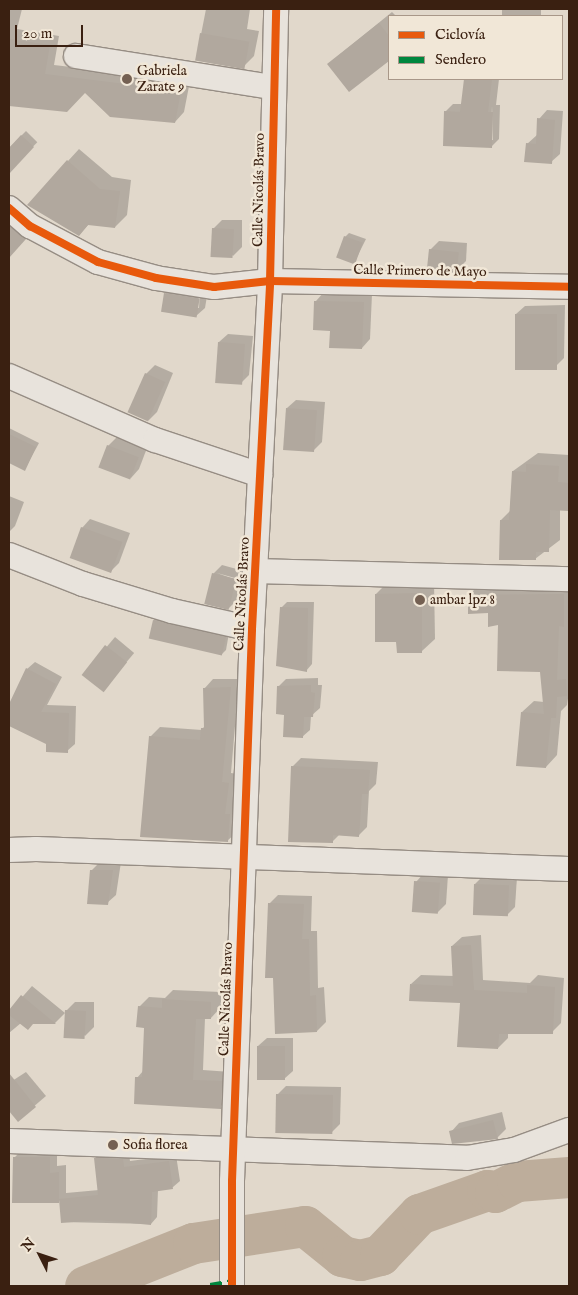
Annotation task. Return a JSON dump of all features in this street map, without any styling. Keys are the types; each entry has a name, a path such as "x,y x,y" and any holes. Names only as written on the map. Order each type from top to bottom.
{"street":[{"name":"Calle Nicolás Bravo","path":"232,1280 232,1182 252,629 270,281 272,87 276,9"},
{"path":"76,56 272,87"},
{"name":"Calle Primero de Mayo","path":"9,208 30,226 98,262 156,278 214,288 270,281 569,286"},
{"path":"9,376 155,440 260,475"},
{"path":"9,555 83,584 172,611 252,629"},
{"path":"256,571 569,579"},
{"path":"9,850 569,870"},
{"path":"9,1141 234,1149 333,1156 467,1158 514,1150 569,1130"}],"building":[{"path":"379,23 388,35 388,62 349,92 327,64"},
{"path":"200,33 249,42 244,69 195,61"},
{"path":"9,39 50,45 45,74 181,91 175,123 110,117 85,93 67,112 9,106"},
{"path":"464,80 492,80 488,112 493,112 492,148 443,146 444,111 460,112"},
{"path":"537,118 555,120 552,164 524,162 526,143 536,144"},
{"path":"21,135 34,147 9,174 9,148"},
{"path":"67,160 100,189 120,191 115,228 88,225 79,236 27,205"},
{"path":"9,226 26,239 9,258"},
{"path":"212,228 234,229 232,258 210,257"},
{"path":"344,236 363,243 355,264 336,258"},
{"path":"429,249 459,252 457,273 427,270"},
{"path":"164,293 200,299 197,317 161,312"},
{"path":"314,301 364,302 362,349 329,348 330,331 313,330"},
{"path":"515,314 557,314 557,370 515,370"},
{"path":"218,342 245,344 242,385 215,383"},
{"path":"145,373 165,382 148,421 128,412"},
{"path":"286,408 317,410 314,452 283,450"},
{"path":"9,434 36,447 25,471 9,463"},
{"path":"107,445 139,457 130,480 98,467"},
{"path":"526,464 559,466 558,482 569,483 569,511 550,510 549,552 536,552 536,560 499,560 500,520 509,520 512,471 526,472"},
{"path":"81,527 122,542 111,573 70,558"},
{"path":"212,573 236,579 229,610 204,604"},
{"path":"422,593 422,653 397,653 396,642 375,642 375,594"},
{"path":"564,594 564,627 559,626 557,680 566,679 567,696 557,697 556,718 551,718 546,768 516,766 521,712 544,714 540,672 497,671 498,625 488,627 488,613 468,614 468,595"},
{"path":"280,607 308,608 307,672 276,666"},
{"path":"153,620 226,637 222,655 149,639"},
{"path":"105,645 127,662 104,692 82,675"},
{"path":"26,668 56,684 41,712 69,713 68,753 46,752 46,744 9,726 9,704"},
{"path":"311,685 311,692 315,693 313,717 304,717 303,738 283,737 284,715 276,714 277,686"},
{"path":"231,687 222,782 229,783 225,814 230,814 228,842 140,837 149,736 200,740 201,728 204,728 203,688"},
{"path":"291,766 370,770 368,794 362,794 359,837 333,835 333,843 288,842"},
{"path":"90,870 113,870 108,905 87,904"},
{"path":"414,881 440,883 438,914 412,912"},
{"path":"474,884 509,885 508,916 473,915"},
{"path":"268,903 304,904 302,939 309,939 310,996 316,995 317,1032 275,1034 273,978 265,978"},
{"path":"471,945 474,990 527,993 527,985 555,987 553,1034 499,1034 498,1049 457,1047 460,1003 409,1001 410,984 453,986 451,946"},
{"path":"21,995 56,1024 33,1024 28,1030 9,1015 9,1010"},
{"path":"162,999 211,1002 211,1019 196,1019 193,1080 222,1081 221,1109 134,1104 135,1077 142,1077 144,1028 136,1027 138,1006 162,1008"},
{"path":"65,1010 86,1011 85,1039 64,1038"},
{"path":"257,1046 285,1046 285,1080 257,1080"},
{"path":"9,1073 36,1107 18,1122 9,1111"},
{"path":"276,1094 333,1095 332,1134 275,1133"},
{"path":"493,1120 498,1139 452,1144 449,1131"},
{"path":"13,1157 50,1157 50,1173 59,1172 59,1203 12,1203"},
{"path":"94,1158 123,1159 124,1167 169,1161 173,1189 152,1192 151,1225 99,1220 61,1223 59,1199 98,1195"}],"waterway":[{"path":"85,1286 193,1243 305,1226 342,1256 360,1260 380,1255 419,1214 487,1190 495,1192 517,1181 569,1177"}],"marked path":[{"path":"210,1286 232,1282"}],"cycle path":[{"path":"232,1286 232,1181 252,629 270,281 276,9"},
{"path":"9,208 30,226 98,262 156,278 214,287 270,281 569,287"}],"place":[{"name":"Gabriela Zarate 9","path":"127,79"},
{"name":"ambar lpz 8","path":"420,600"},
{"name":"Sofia florea","path":"113,1145"}]}
